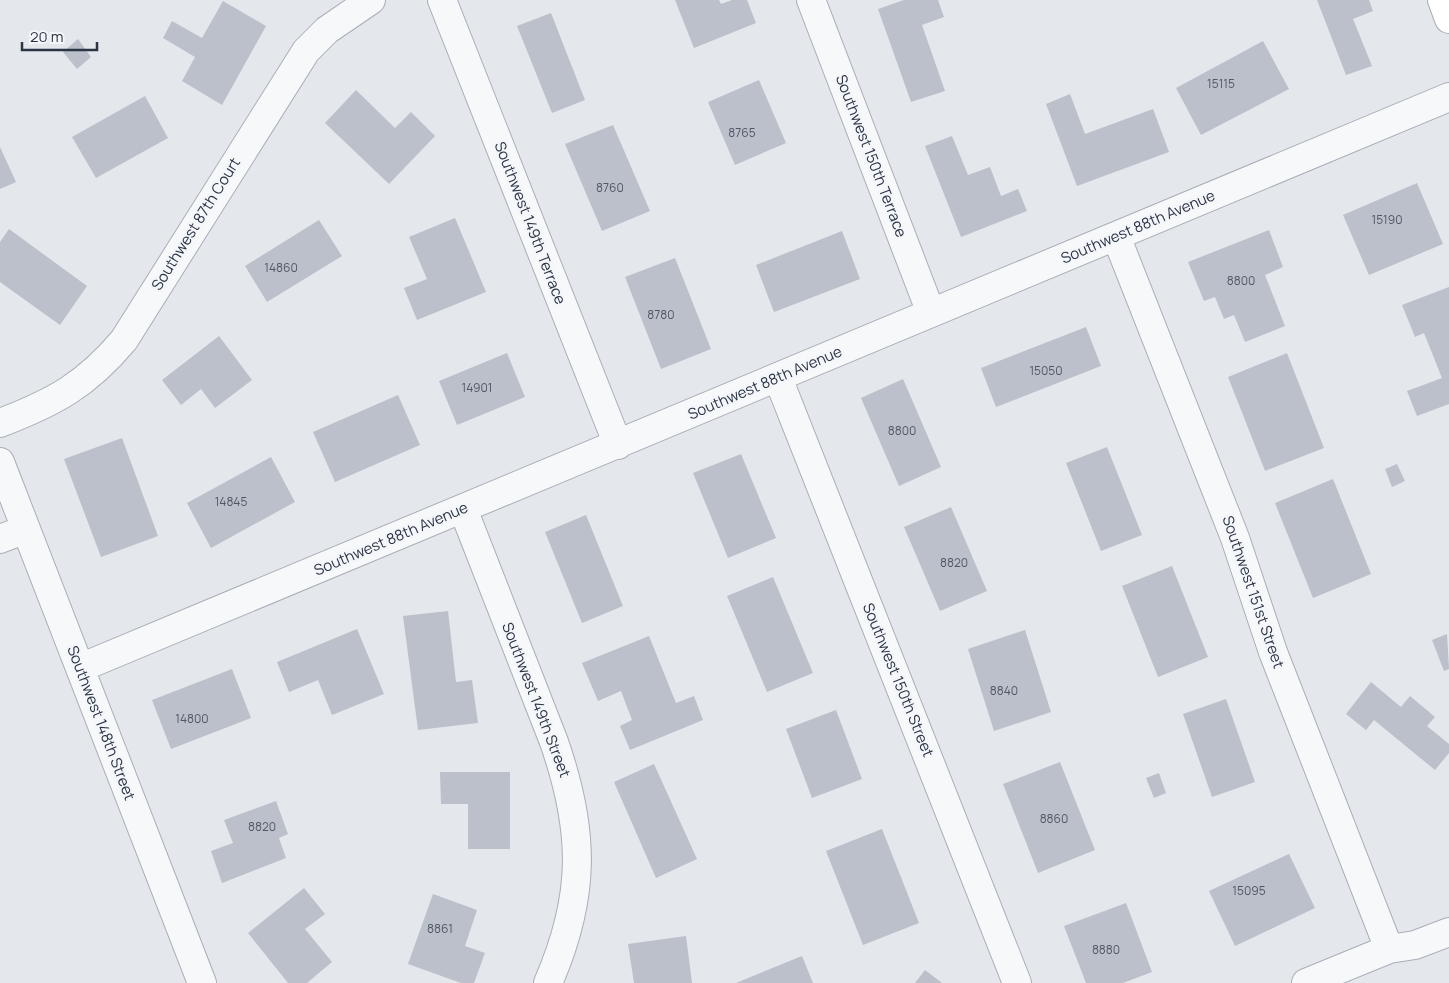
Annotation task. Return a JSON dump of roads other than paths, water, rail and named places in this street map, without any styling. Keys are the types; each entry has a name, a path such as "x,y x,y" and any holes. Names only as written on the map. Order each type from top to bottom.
{"main road":[{"path":"1442,0 1449,20"}],"street":[{"name":"Southwest 87th Court","path":"0,423 67,393 107,361 124,340 306,51 326,30 371,0"},
{"name":"Southwest 149th Terrace","path":"442,0 618,445"},
{"name":"Southwest 150th Terrace","path":"811,0 931,313"},
{"name":"Southwest 88th Avenue","path":"80,668 1449,97"},
{"name":"Southwest 151st Street","path":"1116,236 1235,538 1273,652 1389,949"},
{"name":"Southwest 150th Street","path":"778,378 1017,983"},
{"name":"Southwest 148th Street","path":"0,462 202,983"},
{"name":"Southwest 149th Street","path":"463,509 554,742 567,781 574,820 578,858 576,894 568,929 548,983"},
{"path":"0,539 26,529"},
{"path":"1306,983 1389,949 1415,945 1449,932"}]}
